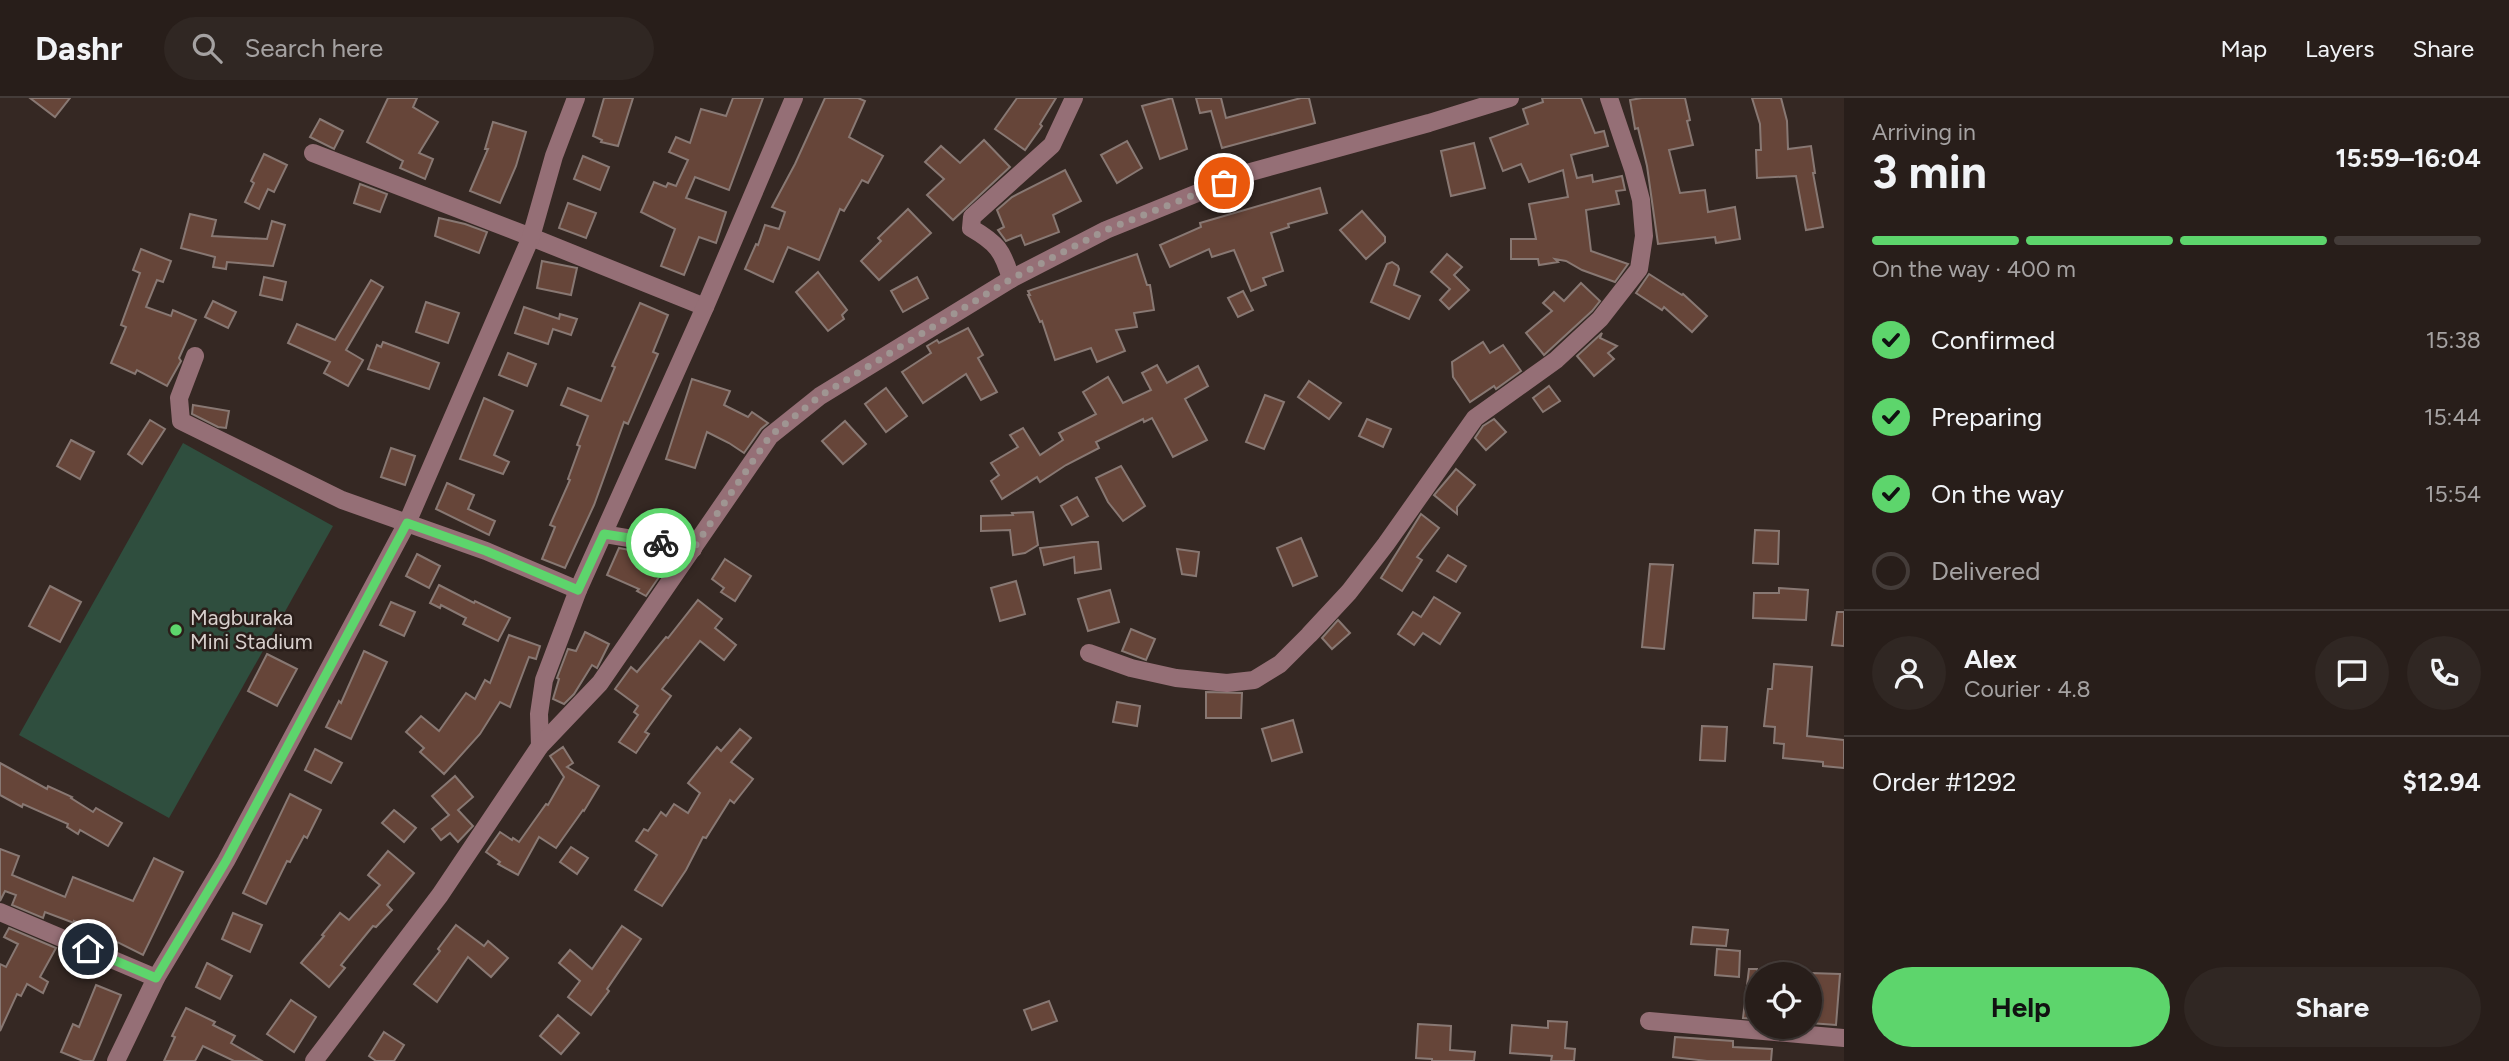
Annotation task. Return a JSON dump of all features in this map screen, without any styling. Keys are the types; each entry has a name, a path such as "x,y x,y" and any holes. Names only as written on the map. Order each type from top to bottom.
{"street":[{"path":"116,1061 156,978 226,861 407,523 531,237 554,156 576,98"},
{"path":"540,746 539,714 544,680 578,590 705,307 794,98"},
{"path":"1011,279 1004,256 991,240 971,228 972,217 1052,145 1074,98"},
{"path":"314,1061 440,895 540,746 600,683 770,436 820,396 1011,279 1106,230 1247,173 1510,98"},
{"path":"1089,653 1131,668 1177,678 1227,683 1254,680 1280,664 1349,592 1475,418 1556,360 1600,319 1639,269 1644,236 1641,200 1609,98"},
{"path":"313,153 705,307"},
{"path":"195,356 179,398 181,421 342,500 486,551 578,590"},
{"path":"604,534 693,549"},
{"path":"1,916 156,978"},
{"path":"1649,1021 1844,1038"}],"green space":[{"name":"Magburaka Mini Stadium","path":"183,443 333,526 169,818 19,735"}],"building":[{"path":"30,98 70,98 55,117"},
{"path":"388,98 417,98 413,107 438,122 419,153 433,159 425,179 400,168 403,161 367,142"},
{"path":"604,98 633,98 618,146 601,142 602,140 593,136"},
{"path":"733,98 763,98 729,190 695,177 686,198 726,212 716,243 699,237 684,275 661,266 675,229 641,212 654,182 666,187 668,183 676,186 688,160 669,152 676,137 690,143 701,109 726,116"},
{"path":"825,98 858,98 865,101 849,137 883,156 868,183 862,180 844,211 840,209 819,260 788,247 773,282 745,269 765,225 779,229 785,212 772,207"},
{"path":"1017,98 1056,98 1040,124 1042,126 1025,150 995,129"},
{"path":"1172,98 1187,149 1160,159 1142,106"},
{"path":"1196,98 1221,98 1226,118 1309,98 1315,123 1222,148 1211,111 1200,113"},
{"path":"1542,98 1581,98 1595,133 1604,131 1608,146 1571,155 1577,178 1592,175 1593,182 1622,176 1625,190 1616,191 1619,204 1586,210 1591,251 1628,264 1615,282 1566,261 1555,259 1558,262 1539,265 1538,259 1511,259 1511,239 1536,239 1529,204 1568,197 1563,170 1529,182 1521,164 1503,171 1490,138 1528,124 1523,109 1543,102"},
{"path":"1685,98 1693,145 1669,150 1680,193 1705,190 1708,212 1735,207 1740,239 1716,243 1715,237 1658,244 1647,166 1638,128 1635,129 1630,100"},
{"path":"1752,98 1781,98 1787,121 1788,149 1811,146 1823,227 1806,230 1796,176 1757,178 1756,150 1761,150 1760,124"},
{"path":"320,119 343,131 334,149 310,137"},
{"path":"493,122 526,132 516,166 500,203 470,191 488,149 485,149"},
{"path":"984,140 1010,167 953,220 927,195 944,179 925,162 941,146 960,163"},
{"path":"1127,141 1142,168 1117,183 1101,155"},
{"path":"1474,143 1485,188 1451,196 1441,151"},
{"path":"264,154 287,165 274,192 268,189 259,209 245,202 254,183 251,181"},
{"path":"583,156 609,167 600,190 574,179"},
{"path":"1065,170 1081,201 1053,215 1059,232 1025,245 1021,235 1006,241 998,230 1004,227 997,210 1012,197"},
{"path":"360,184 387,194 380,212 354,203"},
{"path":"1320,188 1327,213 1288,224 1289,227 1271,233 1283,271 1263,278 1266,285 1251,291 1234,250 1212,257 1209,249 1170,267 1160,245 1201,227 1200,223"},
{"path":"568,203 596,213 586,238 559,228"},
{"path":"908,209 931,233 879,280 861,261 881,241 878,238"},
{"path":"1362,211 1385,237 1385,242 1366,259 1340,230"},
{"path":"190,214 216,220 212,236 267,239 272,221 285,225 273,266 227,262 226,269 213,267 215,257 181,248"},
{"path":"439,218 487,232 479,253 435,236"},
{"path":"141,249 171,261 163,282 157,280 146,307 171,316 173,310 196,320 179,358 181,361 167,386 137,370 135,374 111,363 126,327 121,325 140,273 133,270"},
{"path":"1137,254 1147,285 1150,285 1154,310 1134,313 1137,327 1116,330 1125,351 1097,362 1091,348 1055,360 1042,321 1040,322 1028,291"},
{"path":"1447,254 1462,267 1454,275 1469,290 1449,309 1440,300 1450,289 1431,272"},
{"path":"542,261 577,268 571,295 537,288"},
{"path":"1392,262 1399,269 1394,285 1420,296 1409,319 1371,302 1387,264"},
{"path":"818,272 847,310 842,315 844,319 828,331 796,292"},
{"path":"1649,274 1683,294 1707,316 1692,332 1664,307 1662,310 1636,293"},
{"path":"264,277 286,282 282,300 260,295"},
{"path":"917,277 928,298 903,312 891,291"},
{"path":"371,280 383,287 346,350 363,360 348,386 324,373 330,362 288,343 297,324 335,340"},
{"path":"1581,283 1600,301 1544,355 1526,333 1552,311 1543,303 1554,292 1564,301"},
{"path":"1243,291 1253,310 1238,317 1228,298"},
{"path":"213,301 236,312 228,328 205,317"},
{"path":"426,302 459,313 448,343 416,332"},
{"path":"640,303 668,315 653,352 658,354 628,424 624,422 594,505 565,568 542,559 555,527 550,525 570,480 568,479 580,446 577,445 588,416 561,405 568,388 601,401 615,367 612,366"},
{"path":"524,307 559,319 560,314 577,319 571,335 553,329 548,344 515,333"},
{"path":"968,328 983,355 978,358 997,392 981,400 966,374 923,403 902,372 931,353 927,346"},
{"path":"1602,333 1600,338 1617,346 1608,353 1614,359 1594,376 1577,356"},
{"path":"383,342 439,363 429,389 368,369 377,345 381,347"},
{"path":"1483,342 1490,353 1503,345 1521,371 1496,389 1494,386 1470,402 1453,377 1452,362"},
{"path":"508,353 536,364 527,386 499,375"},
{"path":"1157,365 1167,383 1198,366 1208,386 1185,399 1207,440 1173,457 1152,418 1144,422 1143,419 1096,442 1099,448 1040,482 1037,477 1002,499 991,481 999,475 991,463 1018,447 1010,435 1023,428 1040,455 1063,440 1059,433 1096,414 1083,392 1108,377 1123,403 1151,390 1142,373"},
{"path":"692,379 730,391 724,405 748,417 752,412 768,423 744,453 707,432 695,468 666,459"},
{"path":"1309,381 1341,403 1329,419 1298,397"},
{"path":"1549,386 1560,401 1543,412 1533,398"},
{"path":"886,388 907,416 886,432 865,404"},
{"path":"1265,395 1284,402 1264,449 1246,442"},
{"path":"484,398 513,411 494,455 509,462 503,474 460,459"},
{"path":"193,405 229,411 226,428 218,427 192,414"},
{"path":"1367,419 1391,429 1383,447 1359,436"},
{"path":"1494,419 1506,432 1486,450 1475,438 1483,426"},
{"path":"150,420 165,429 142,464 128,454"},
{"path":"845,421 866,444 843,464 822,441"},
{"path":"71,440 94,452 80,479 57,466"},
{"path":"391,448 415,456 405,485 381,477"},
{"path":"1121,466 1145,506 1123,521 1108,502 1096,478"},
{"path":"1456,469 1475,485 1457,507 1457,514 1434,495"},
{"path":"447,483 474,495 468,509 495,521 489,535 436,509"},
{"path":"1077,497 1088,516 1072,525 1061,506"},
{"path":"1033,512 1038,545 1025,553 1013,555 1010,530 981,531 981,516"},
{"path":"1421,514 1439,528 1417,557 1422,560 1402,591 1381,578"},
{"path":"1755,530 1779,531 1778,564 1753,563"},
{"path":"1301,538 1317,576 1293,586 1277,548"},
{"path":"1098,542 1101,569 1075,573 1074,557 1044,565 1040,548"},
{"path":"619,548 635,551 668,564 646,596 637,591 639,589 607,575"},
{"path":"1177,549 1199,552 1196,576 1182,574"},
{"path":"417,554 440,566 429,588 406,576"},
{"path":"1448,555 1466,566 1456,582 1437,571"},
{"path":"725,559 751,576 735,601 721,592 724,588 712,579"},
{"path":"1650,564 1673,565 1664,649 1642,647"},
{"path":"1016,581 1025,614 1000,621 991,588"},
{"path":"439,585 510,618 498,641 463,624 466,618 441,605 440,608 430,603"},
{"path":"50,586 81,602 60,642 29,626"},
{"path":"1779,588 1808,590 1806,620 1753,618 1754,593 1779,593"},
{"path":"1110,590 1119,622 1088,631 1078,599"},
{"path":"1434,597 1460,613 1440,644 1423,633 1414,645 1398,634 1413,612 1421,617"},
{"path":"698,600 722,619 715,628 736,645 724,660 700,641 662,689 671,696 645,732 649,734 636,753 619,742 638,715 634,712 638,706 615,689 631,667 637,672"},
{"path":"391,602 415,612 404,636 380,625"},
{"path":"1837,612 1844,612 1844,646 1832,645"},
{"path":"1338,620 1350,633 1332,649 1322,638"},
{"path":"1131,629 1155,639 1146,660 1122,651"},
{"path":"585,632 609,644 597,668 592,665 574,694 564,704 553,699 559,679 557,678 568,649 576,651"},
{"path":"509,635 540,646 536,659 529,657 510,707 500,702 480,734 444,774 420,752 424,748 406,732 421,716 439,731 466,693 475,699 485,680 490,683"},
{"path":"364,651 387,662 351,739 326,727 339,701 341,703"},
{"path":"267,654 297,669 277,706 248,691"},
{"path":"1774,664 1812,667 1807,736 1844,740 1844,768 1823,766 1823,762 1783,758 1784,744 1774,743 1775,727 1764,726"},
{"path":"1206,692 1242,693 1241,718 1206,718"},
{"path":"1117,702 1140,706 1137,726 1113,722"},
{"path":"1293,720 1302,752 1272,761 1262,729"},
{"path":"1702,726 1727,727 1725,761 1700,760"},
{"path":"740,729 751,738 731,762 753,779 734,803 730,800 706,838 703,837 686,870 662,906 635,890 657,855 636,841 644,829 648,831 661,812 666,816 674,804 688,813 700,793 688,783 717,747 721,751"},
{"path":"563,747 573,763 567,767 599,786 556,848 539,837 518,875 498,864 500,862 486,852 500,832 519,842 546,804 548,805 564,777 550,756"},
{"path":"315,749 342,763 331,783 305,770"},
{"path":"0,763 47,789 48,786 72,797 93,812 96,808 122,823 108,846 80,830 78,834 67,827 68,824 23,804 22,807 0,795"},
{"path":"455,776 473,797 458,810 473,826 458,842 450,833 441,840 432,829 449,815 432,796"},
{"path":"290,794 321,810 307,838 304,836 290,862 287,861 266,904 243,893"},
{"path":"394,810 416,828 404,842 382,823"},
{"path":"571,847 588,858 577,874 560,862"},
{"path":"0,849 19,856 12,875 65,897 73,877 133,901 154,858 183,872 143,955 74,921 45,912 43,918 12,905 16,895 5,891 0,901"},
{"path":"388,851 414,873 387,905 392,910 376,927 373,926 341,965 345,968 329,987 301,963 340,913 349,920 380,885 368,875"},
{"path":"233,913 262,925 250,952 222,939"},
{"path":"456,925 484,946 488,941 508,958 491,977 468,957 437,1002 414,984"},
{"path":"622,926 641,939 591,1015 568,997 580,981 559,963 570,950 592,969"},
{"path":"1693,927 1728,930 1726,946 1691,944"},
{"path":"9,928 56,948 40,977 48,982 43,993 27,984 21,996 17,994 0,1031 0,964 6,967 18,944 4,937"},
{"path":"1717,949 1740,951 1739,977 1715,975"},
{"path":"207,963 232,976 220,999 196,987"},
{"path":"1822,973 1840,974 1836,1025 1822,1024"},
{"path":"96,985 121,995 93,1061 83,1061 61,1052 73,1024 79,1027"},
{"path":"291,1000 316,1017 294,1052 267,1034"},
{"path":"1049,1001 1057,1021 1032,1030 1024,1010"},
{"path":"186,1008 215,1022 213,1025 235,1036 231,1043 262,1061 234,1061 203,1046 195,1061 164,1061 175,1037 172,1036"},
{"path":"558,1015 579,1033 561,1054 540,1036"},
{"path":"1548,1021 1567,1022 1565,1048 1575,1049 1574,1061 1551,1061 1552,1056 1510,1053 1512,1025 1548,1028"},
{"path":"1418,1024 1451,1026 1450,1050 1475,1052 1474,1061 1432,1061 1416,1058"},
{"path":"384,1032 404,1045 394,1061 376,1061 369,1056"},
{"path":"1675,1037 1733,1041 1733,1047 1772,1049 1771,1061 1707,1061 1673,1057"}],"way so far":[{"path":"661,543 693,549 770,436 820,396 1011,279 1106,230 1224,183"}],"place":[{"name":"Magburaka Mini Stadium","path":"176,630"}],"route":[{"path":"88,949 156,978 226,861 407,523 486,551 578,590 604,534 661,543"}]}
